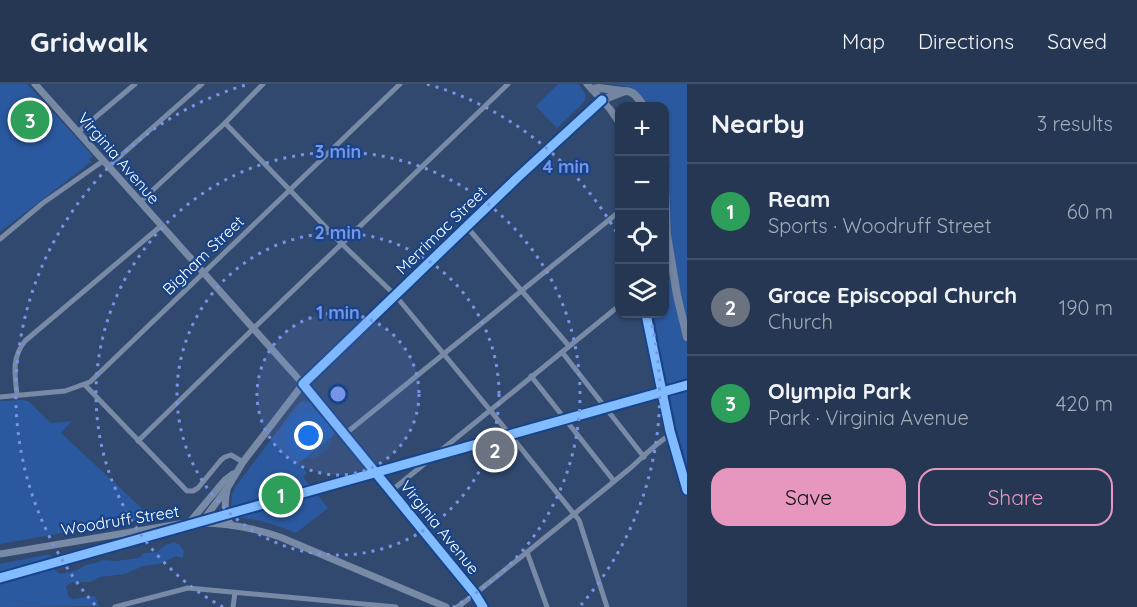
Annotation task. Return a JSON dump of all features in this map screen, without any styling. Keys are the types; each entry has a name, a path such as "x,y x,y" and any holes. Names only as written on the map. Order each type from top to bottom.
{"main road":[{"path":"590,87 632,92 641,102"},
{"path":"602,100 624,91"},
{"path":"666,210 667,236 687,337"}],"street":[{"name":"Virginia Avenue","path":"35,84 303,384 476,594 483,607"},
{"path":"78,132 135,84"},
{"path":"0,239 43,203 106,164 202,84"},
{"path":"140,202 225,123 263,84"},
{"name":"Bigham Street","path":"0,397 65,392 85,385 400,84"},
{"path":"138,441 508,84"},
{"path":"590,87 615,116"},
{"name":"Merrimac Street","path":"201,523 228,487 243,462 303,384 466,226 602,100"},
{"path":"225,123 342,244 395,295 579,520 607,607"},
{"path":"345,434 615,215"},
{"path":"17,395 15,362 18,351 25,341 161,226"},
{"path":"466,226 569,346"},
{"path":"391,491 615,309"},
{"path":"647,318 671,435 687,490"},
{"path":"562,352 644,457"},
{"path":"531,376 614,481"},
{"path":"85,385 184,488 190,491 198,488 225,457 231,455 243,462"},
{"path":"457,607 644,457 665,437 671,435"},
{"name":"Merrimac Street","path":"189,523 225,480 237,471"},
{"path":"228,487 224,503 227,519 231,525"},
{"name":"Woodruff Street","path":"0,554 155,527 189,523 231,525 280,537 446,607"},
{"path":"527,552 547,607"},
{"path":"116,607 188,588 396,607"},
{"path":"233,607 235,593"}],"shaded area":[{"path":"0,84 27,84 93,156 89,159 91,162 0,232"},
{"path":"558,84 578,84 585,97 584,102 557,128 536,106"},
{"path":"612,84 687,84 687,467 677,430 655,318 669,318 669,102 646,102 634,89"},
{"path":"0,401 28,401 51,423 72,421 61,433 149,515 141,516 140,519 0,544"},
{"path":"302,401 310,402 336,433 299,463 307,473 303,477 328,508 296,533 262,521 234,515 231,509 232,494 236,486"},
{"path":"285,475 299,494 294,497 300,505 288,514 283,507 278,510 263,491"},
{"path":"174,542 184,551 183,558 176,556 159,564 143,566 125,574 100,577 90,582 72,582 66,586 68,596 72,599 95,596 99,606 0,607 0,564 51,555 55,570 60,574 103,560 139,558 144,553 157,552"}],"tunnel":[{"path":"199,522 687,385"},
{"path":"0,578 188,525"}],"cycle path":[{"path":"483,607 475,594 303,384 517,178 602,100"},
{"path":"647,318 670,431 687,490"},
{"path":"0,578 687,385"}],"place":[{"name":"Olympia Park","path":"30,120"},
{"name":"Grace Episcopal Church","path":"495,450"},
{"name":"Ream","path":"281,495"}]}
